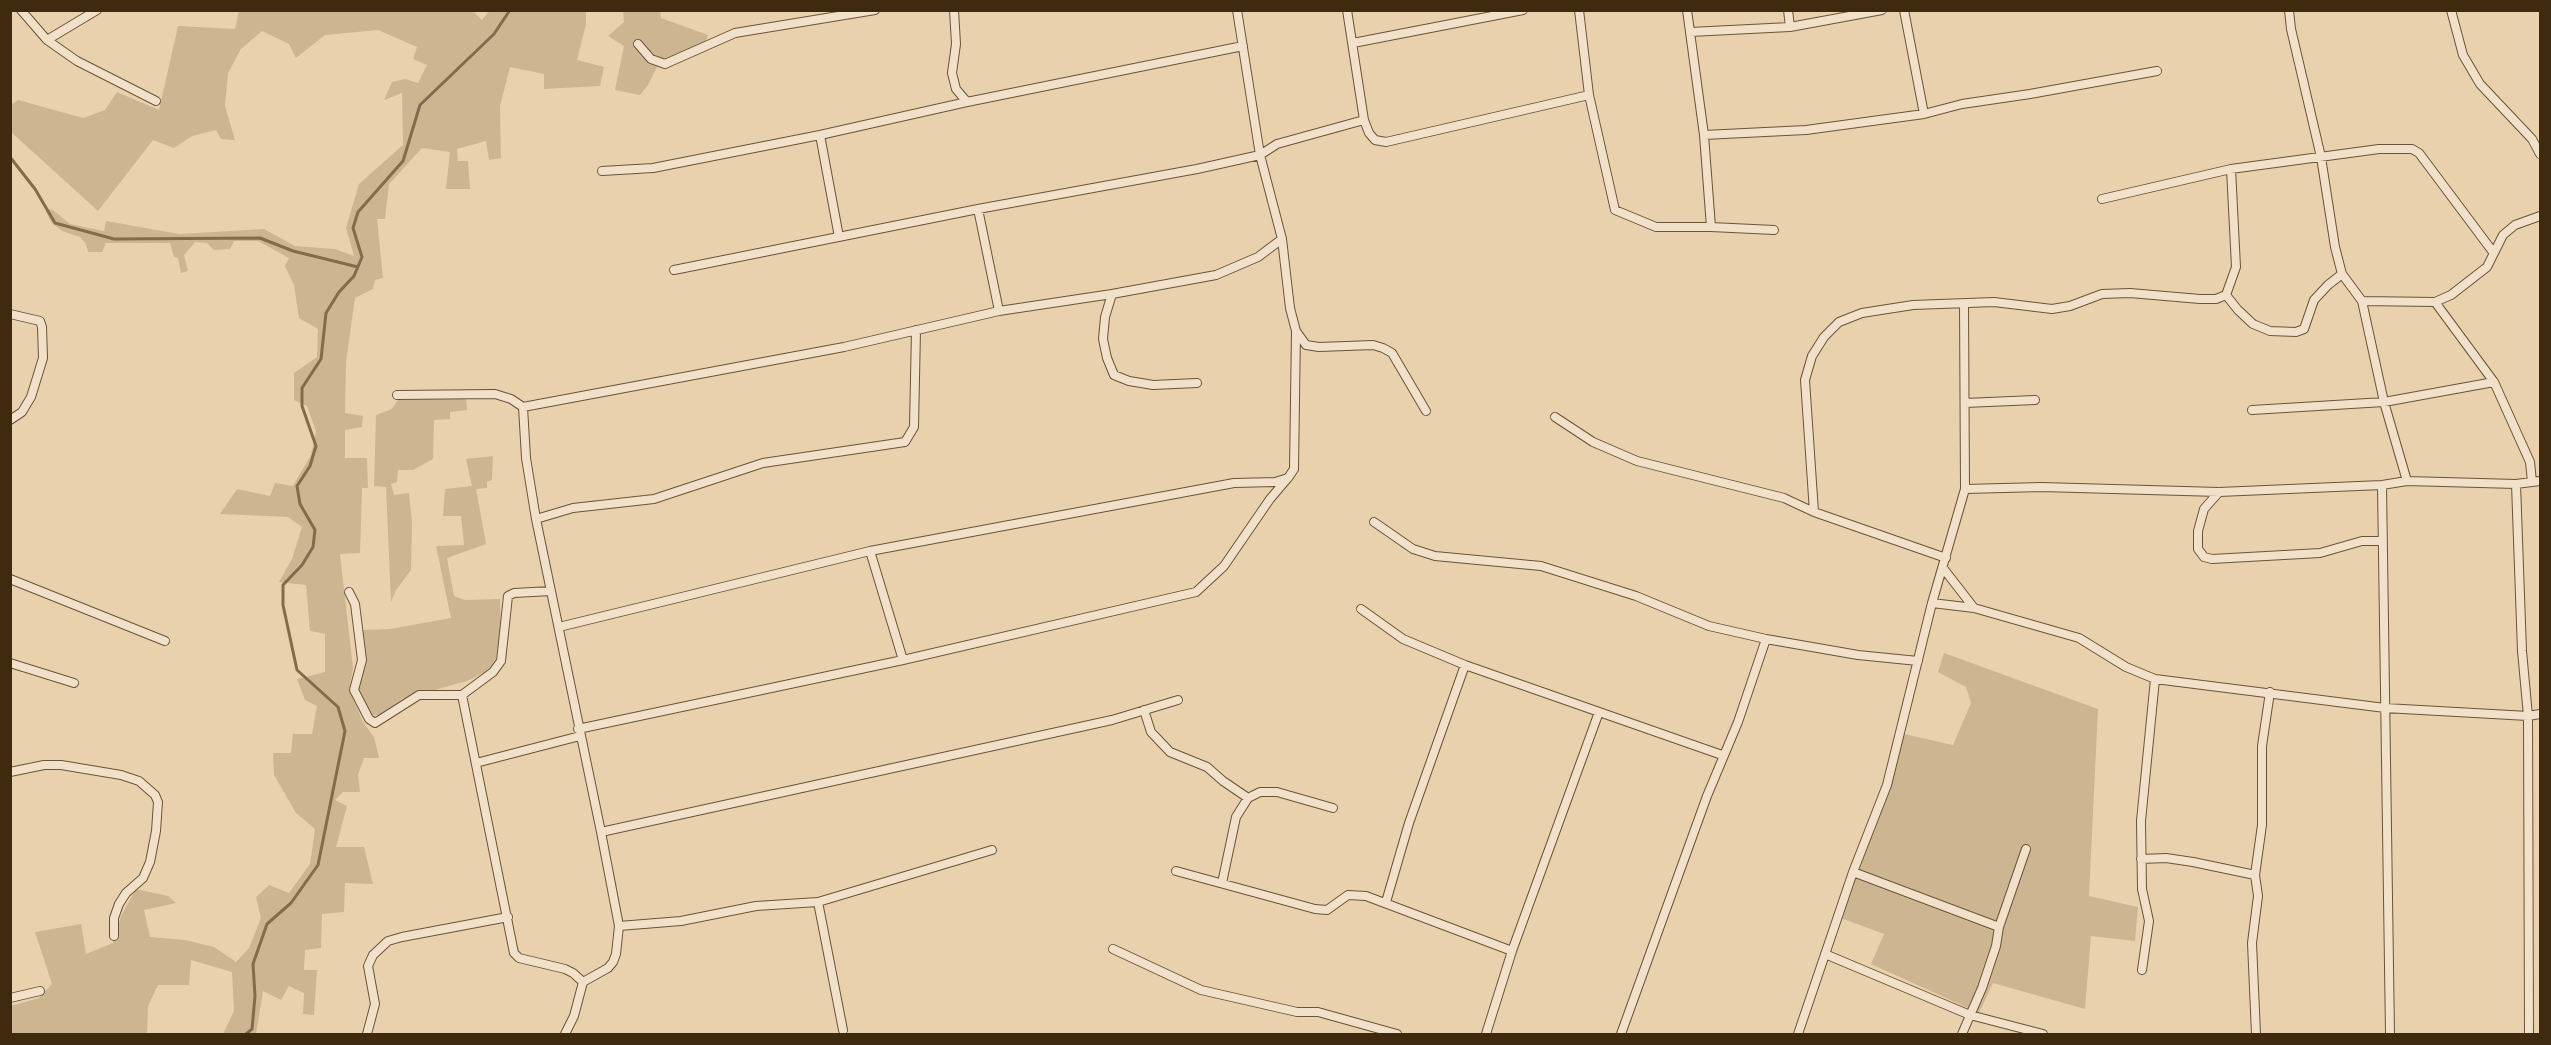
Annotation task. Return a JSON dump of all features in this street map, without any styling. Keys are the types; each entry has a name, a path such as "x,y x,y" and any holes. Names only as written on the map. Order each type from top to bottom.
{"street":[{"path":"21,10 47,40 77,61 156,101"},
{"path":"47,40 97,10"},
{"path":"638,44 651,59 664,64 735,33 875,10"},
{"path":"954,10 956,44 952,73 956,89 967,102"},
{"path":"476,763 579,733 1196,592 1203,588 1224,566 1270,499 1294,469 1296,331 1290,308 1282,239 1260,155 1237,10"},
{"path":"1347,10 1364,120 1369,133 1375,140 1386,142 1589,95"},
{"path":"1353,43 1523,10"},
{"path":"1579,10 1589,95 1615,210 1656,227 1774,230"},
{"path":"1687,10 1704,135 1711,227"},
{"path":"1788,10 1790,27"},
{"path":"1690,32 1790,27 1882,10"},
{"path":"1905,10 1923,114"},
{"path":"2289,10 2291,29 2321,157 2335,247 2342,274 2362,301 2384,402 2407,481"},
{"path":"2451,10 2463,55 2480,84 2532,138 2541,154"},
{"path":"602,171 653,168 1243,46"},
{"path":"1704,135 1806,130 1923,114 1962,104 2157,71"},
{"path":"674,270 978,209 1197,169 1260,155 1277,144 1364,120"},
{"path":"820,135 839,237"},
{"path":"2102,199 2231,169 2379,149 2412,149 2419,153 2471,226 2493,252"},
{"path":"1814,512 1805,380 1812,357 1824,337 1839,322 1862,313 1913,304 1994,302 2052,309 2070,306 2103,294 2130,293 2216,299 2226,295 2236,267 2236,226 2231,169"},
{"path":"978,209 999,310"},
{"path":"2362,301 2435,302 2451,295 2487,267 2503,235 2515,225 2541,216"},
{"path":"397,395 495,394 512,399 523,407 844,347 999,310 1112,294 1216,275 1258,257 1282,239"},
{"path":"2226,295 2253,324 2270,331 2296,332 2304,329 2314,300 2342,274"},
{"path":"1112,294 1105,317 1103,339 1114,375 1129,381 1153,385 1197,383"},
{"path":"1965,489 2042,487 2219,492 2382,485 2407,481 2516,484 2536,482 2530,462 2494,382 2435,302"},
{"path":"1798,1035 1853,872 1887,785 1932,603 1965,489 1964,304"},
{"path":"10,314 40,321 43,358 31,397 22,412 10,420"},
{"path":"536,519 573,508 654,498 763,462 905,442 914,427 916,330"},
{"path":"1296,331 1306,345 1319,347 1373,345 1392,352 1426,411"},
{"path":"2252,410 2384,402 2494,382"},
{"path":"1965,403 2035,400"},
{"path":"523,407 526,458 536,519 619,926 613,962 608,968 583,982 574,1016 565,1035"},
{"path":"1556,417 1593,442 1637,460 1784,498 1814,512 1946,558"},
{"path":"559,627 870,551 1234,483 1275,482 1288,478"},
{"path":"2516,484 2522,651 2528,716 2529,1035"},
{"path":"2382,485 2390,1035"},
{"path":"2219,492 2204,509 2198,531 2198,549 2204,556 2212,559 2320,553 2362,541 2382,541"},
{"path":"1374,522 1413,549 1435,556 1541,566 1636,596 1708,626 1858,655 1918,661"},
{"path":"870,551 903,660"},
{"path":"1943,568 1974,608"},
{"path":"10,579 165,641"},
{"path":"349,592 355,604 362,660 354,690 369,719 377,723 419,695 462,695 493,672 501,661 508,596 514,593 551,591"},
{"path":"1932,603 1974,608 2079,638 2126,667 2155,679 2385,708 2528,716 2541,714"},
{"path":"1361,609 1403,639 1465,665 1722,755"},
{"path":"1621,1035 1722,755 1738,723 1766,639"},
{"path":"10,663 74,683"},
{"path":"1386,902 1409,823 1465,665"},
{"path":"2142,970 2149,921 2142,889 2141,820 2155,679"},
{"path":"2256,1035 2253,943 2258,896 2255,875 2262,825 2263,736 2270,692"},
{"path":"462,695 508,917 512,950 516,956 565,969 583,982"},
{"path":"601,832 1112,720 1178,700"},
{"path":"1144,710 1151,732 1170,752 1207,767 1222,781 1248,798"},
{"path":"1486,1035 1512,951 1599,712"},
{"path":"10,772 44,765 61,765 121,775 139,781 155,795 158,802 156,831 150,862 143,878 126,893 119,904 114,918 114,936"},
{"path":"1222,884 1236,818 1248,798 1260,792 1277,792 1333,808"},
{"path":"1962,1035 1993,957 1999,927 2026,849"},
{"path":"619,926 681,921 756,906 818,902 992,850"},
{"path":"2141,859 2166,858 2255,875"},
{"path":"1176,871 1315,909 1327,910 1348,895 1354,894 1386,902 1512,951"},
{"path":"1853,872 1999,927"},
{"path":"818,902 843,1030"},
{"path":"367,1035 375,1004 368,966 373,955 388,941 508,917"},
{"path":"1113,949 1201,990 1297,1012 1318,1012 1397,1035"},
{"path":"1825,954 1970,1015 2043,1035"},
{"path":"10,998 40,991"}],"shaded area":[{"path":"472,10 482,20 489,11 586,11 586,24 577,60 604,67 600,86 544,89 544,74 510,67 500,106 501,158 489,160 486,141 457,149 458,161 468,161 470,189 446,189 450,152 422,148 389,184 385,219 377,219 383,278 375,280 373,289 355,298 346,362 345,413 363,416 362,427 345,430 345,458 367,458 368,488 362,488 360,553 340,554 353,668 349,690 363,722 374,737 379,758 364,758 358,775 360,792 343,792 335,800 347,806 336,847 364,847 373,884 345,883 344,912 322,914 321,948 305,950 304,970 317,970 314,1015 303,1014 304,993 289,986 281,1000 263,991 256,1034 223,1034 234,1011 232,972 191,960 189,985 158,985 148,1006 147,1034 11,1034 11,1006 39,998 52,984 35,932 81,924 86,954 113,943 121,916 136,889 168,896 176,903 144,910 150,937 185,940 214,947 236,962 249,948 261,918 256,897 269,885 289,893 310,864 315,829 296,813 274,775 273,753 291,753 293,734 312,734 317,706 305,700 297,679 325,672 325,634 310,631 306,585 279,582 292,559 302,527 288,517 220,514 237,489 270,496 275,483 293,486 311,455 316,431 307,406 294,400 294,373 317,357 318,329 299,318 294,285 285,266 289,258 258,241 234,241 230,249 214,250 207,243 195,242 184,255 188,271 181,273 178,258 174,257 170,243 106,243 102,252 88,252 86,244 80,237 62,231 52,223 46,212 49,209 53,210 70,224 104,231 106,221 179,234 264,229 295,246 335,249 354,256 346,228 359,184 403,145 402,93 384,100 392,82 405,79 418,83 427,65 413,59 417,47 378,30 325,35 296,58 289,44 262,31 241,49 228,73 225,106 235,140 221,139 216,130 192,136 174,148 153,140 98,211 11,132 11,105 18,100 83,118 105,110 117,92 159,110 178,26 235,29 239,11"},
{"path":"623,10 660,11 661,18 708,35 706,41 675,56 661,59 648,85 640,95 615,90 624,46 608,36 624,22"},
{"path":"466,396 467,410 450,412 450,419 434,420 433,459 413,470 398,470 397,482 391,484 394,495 409,493 412,523 411,570 396,590 391,602 386,487 374,486 376,415 392,409 398,400"},
{"path":"493,456 492,480 487,482 487,488 476,489 486,544 447,558 454,596 465,600 500,599 501,633 496,659 487,671 467,681 402,699 382,715 371,715 361,701 357,686 363,675 363,630 390,629 451,618 436,546 464,545 461,516 443,516 445,489 472,486 466,459"},
{"path":"1944,653 2098,709 2089,896 2138,907 2135,941 2091,936 2085,1009 1993,983 1979,1013 1871,964 1884,934 1838,917 1904,734 1953,745 1971,703 1966,687 1938,672"}],"waterway":[{"path":"246,1034 252,1029 255,996 253,964 267,924 291,903 318,865 345,731 338,707 297,670 283,605 283,585 302,565 313,547 315,530 300,504 297,486 310,466 316,446 302,406 302,388 321,359 326,313 339,292 354,276 362,257 353,228 358,212 403,161 420,105 494,34 510,10"},
{"path":"10,157 35,189 55,223 114,239 260,238 293,251 358,267"}]}
